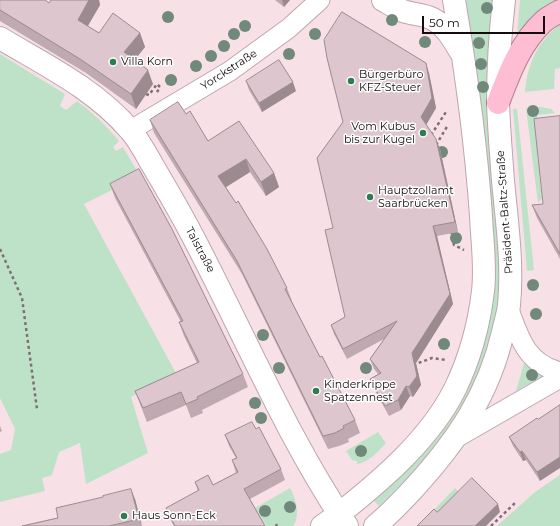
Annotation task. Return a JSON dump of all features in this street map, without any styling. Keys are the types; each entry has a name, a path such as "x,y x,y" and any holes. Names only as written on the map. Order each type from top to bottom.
{"highway":[{"path":"498,103 510,73 524,46 534,32 545,21 560,11"}],"main road":[{"path":"388,3 408,5 423,0"},
{"path":"336,522 380,481 411,449 437,418 454,390 470,354 475,337 483,289 484,263 478,184 454,0"},
{"name":"Präsident-Baltz-Straße","path":"375,526 395,508 426,475 456,438 470,417 484,391 499,349 508,307 510,279 509,240 498,103 501,29 504,0"},
{"path":"388,3 402,11 426,16 443,27 453,39 462,55"},
{"name":"Talstraße","path":"0,38 67,78 97,98 131,130 187,225 280,411 312,471 336,522"}],"street":[{"name":"Yorckstraße","path":"131,130 230,71 289,28 320,0"},
{"path":"508,307 521,342 527,350 547,367 560,372"},
{"path":"456,438 560,378"}],"path":[{"path":"147,96 157,84 160,87 154,96"},
{"path":"428,141 446,112"},
{"path":"435,145 448,125"},
{"path":"451,226 451,234 454,245 464,250"},
{"path":"0,249 22,298 37,409"},
{"path":"410,366 432,358 447,360"},
{"path":"491,526 516,502"}],"green space":[{"path":"466,0 494,0 490,29 487,108 501,262 498,316 474,388 451,429 423,462 379,506 374,501 446,425 469,386 480,357 490,316 479,109"},
{"path":"520,0 560,1 519,37 517,35"},
{"path":"560,24 560,68 555,69 554,89 525,92 528,72 535,54 546,38"},
{"path":"0,54 65,94 60,106 66,110 77,101 94,115 119,141 113,147 116,151 123,147 140,176 84,204 177,375 131,397 148,453 86,484 80,443 59,452 52,475 42,478 45,491 0,502 0,454 11,450 15,429 0,398"},
{"path":"541,107 551,109 555,113 537,115 541,150 537,151 538,163 542,164 543,172 539,173 542,198 538,203 526,108"},
{"path":"513,109 517,109 534,270 527,271"},
{"path":"525,360 543,376 516,391"},
{"path":"378,432 386,443 369,459 357,464 357,461 352,460 346,451"},
{"path":"560,475 560,526 497,526 535,492"},
{"path":"290,488 297,507 297,517 293,526 266,526 255,508"},
{"path":"455,488 464,497 440,520 432,512"}],"building":[{"path":"0,0 45,0 49,3 51,0 89,0 78,20 99,33 113,13 140,33 124,52 148,70 131,94 80,59 0,10"},
{"path":"342,12 426,63 432,98 421,117 436,139 455,222 433,226 450,294 412,353 417,376 409,387 406,386 398,400 385,406 370,379 381,373 370,359 397,321 343,349 331,325 345,317 325,230 333,228 317,158 343,122 324,40"},
{"path":"279,60 293,82 259,103 246,81"},
{"path":"178,102 186,114 190,111 208,141 239,121 274,173 261,182 246,159 218,176 236,203 238,201 267,249 287,288 285,289 355,420 343,426 344,428 335,433 323,436 237,261 150,120"},
{"path":"560,116 560,254 532,205 543,204 534,119"},
{"path":"139,169 172,229 243,374 186,404 181,392 143,408 135,391 199,362 179,322 183,321 110,184"},
{"path":"560,405 560,457 537,472 522,451 520,452 509,437 537,418 538,419"},
{"path":"252,422 256,429 259,427 281,469 244,489 265,526 175,526 166,508 199,490 195,482 208,475 213,485 238,472 232,460 237,458 225,435"},
{"path":"472,478 498,504 475,526 417,526 434,509 437,512"},
{"path":"131,489 139,519 109,526 22,526 58,518 56,508"}],"place":[{"name":"Villa Korn","path":"113,62"},
{"name":"Bürgerbüro KFZ-Steuer","path":"351,81"},
{"name":"Vom Kubus bis zur Kugel","path":"423,133"},
{"name":"Hauptzollamt Saarbrücken","path":"370,197"},
{"name":"Kinderkrippe Spatzennest","path":"316,391"},
{"name":"Haus Sonn-Eck","path":"124,516"}]}
